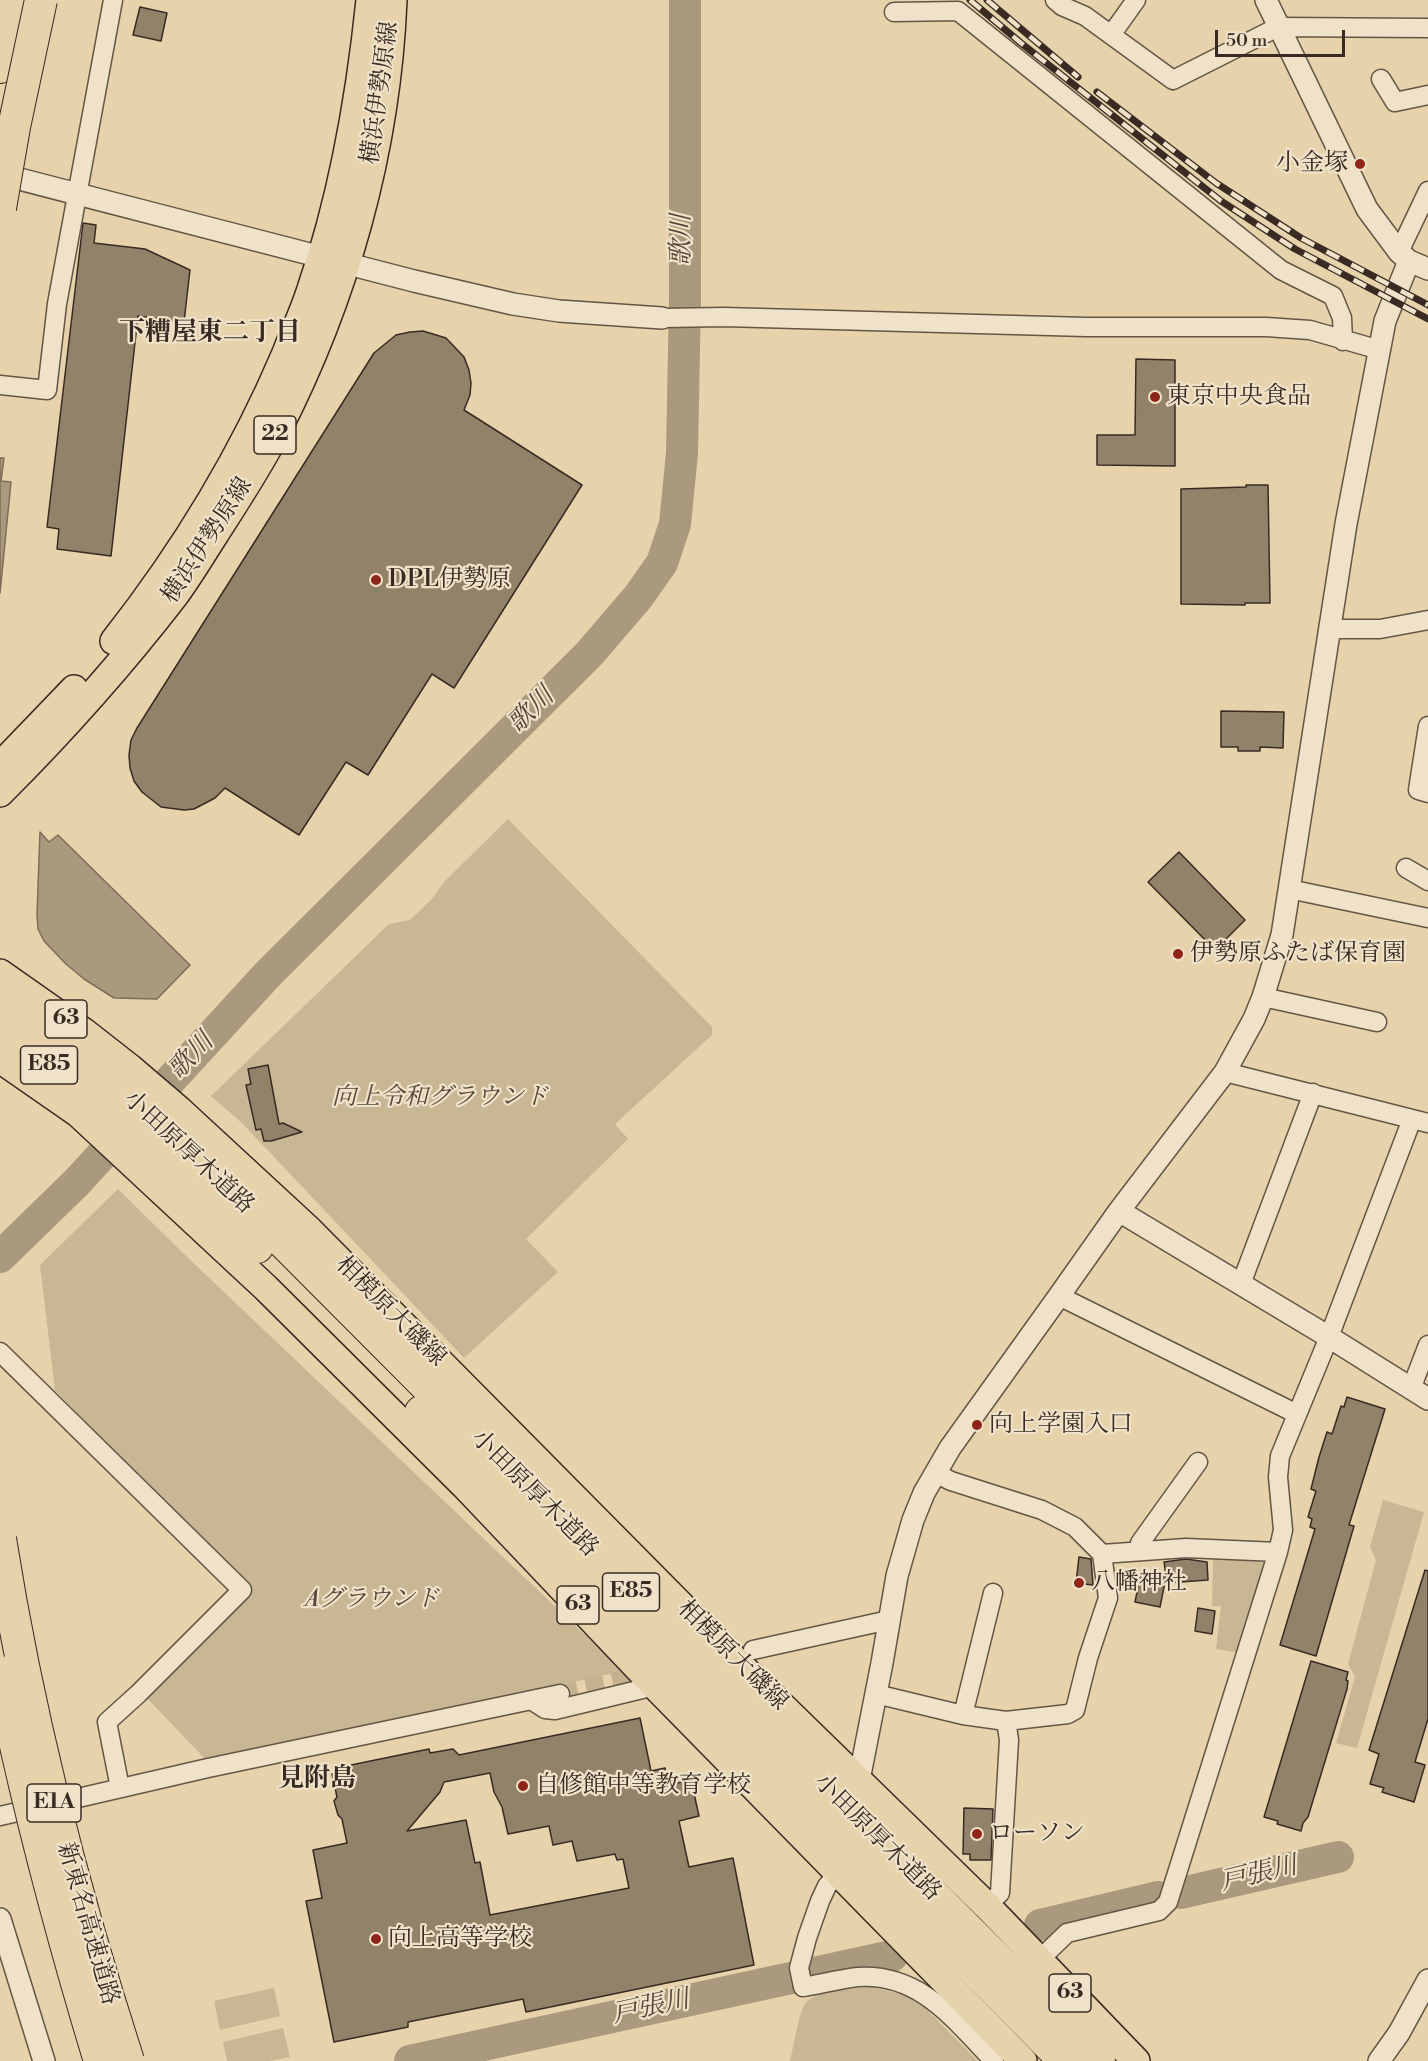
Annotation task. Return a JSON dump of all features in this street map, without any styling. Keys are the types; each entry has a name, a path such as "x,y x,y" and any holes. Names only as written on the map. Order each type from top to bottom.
{"highway":[{"path":"0,68 14,0"},
{"path":"0,208 14,127 41,0"},
{"name":"小田原厚木道路","path":"0,1000 22,1015 104,1091 284,1243 1099,2061"},
{"name":"小田原厚木道路","path":"0,1029 104,1091"},
{"name":"小田原厚木道路","path":"153,1133 265,1255 1065,2061"},
{"name":"新東名高速道路","path":"0,1539 44,1764 72,1877 128,2061"},
{"name":"新東名高速道路","path":"0,1672 17,1756 50,1889 100,2061"}],"main road":[{"name":"横浜伊勢原線","path":"0,766 99,660 160,581 219,490 274,380 305,307 334,260 349,144 361,79 370,0"},
{"name":"横浜伊勢原線","path":"0,793 56,737 176,593 236,502 276,434 305,374 334,260 375,150 387,77 393,0"},
{"name":"相模原大磯線","path":"0,973 84,1032 104,1091"},
{"name":"相模原大磯線","path":"0,1059 104,1091 153,1133 309,1230 744,1669 987,1906 1136,2061"},
{"name":"相模原大磯線","path":"153,1133 266,1288 465,1486 655,1686 838,1873 1008,2060"}],"street":[{"path":"1055,0 1062,6 1085,16 1173,80 1278,27 1428,28"},
{"path":"1111,35 1136,0"},
{"path":"1266,0 1367,209 1412,260"},
{"path":"0,386 47,390 57,304 108,1"},
{"path":"894,12 958,11 1281,270 1333,296 1342,318 1343,341"},
{"path":"1381,79 1398,110 1428,95"},
{"path":"0,174 513,304 559,311 662,318 718,317 1086,327 1266,327 1310,330 1380,350"},
{"path":"859,1780 897,1576 913,1520 924,1493 950,1448 1119,1211 1225,1072 1254,1019 1263,997 1282,935 1346,524 1385,321 1412,260 1428,191"},
{"path":"1329,629 1380,629 1428,620"},
{"path":"1428,726 1418,790 1428,793"},
{"path":"1406,868 1428,881"},
{"path":"1289,889 1428,918"},
{"path":"1263,997 1364,1024"},
{"path":"1038,1961 1067,1933 1159,1911 1168,1902 1278,1552 1283,1530 1278,1477 1280,1456 1420,1121 1225,1072"},
{"path":"1241,1284 1313,1093"},
{"path":"1119,1211 1420,1394 1428,1346"},
{"path":"1059,1296 1297,1414"},
{"path":"0,1352 242,1590 107,1722 120,1788"},
{"path":"1141,1550 1140,1543 1198,1462"},
{"path":"876,1694 963,1715 1006,1721 1068,1714 1075,1710 1082,1657 1108,1598 1102,1554 1075,1527 1042,1510 951,1481 935,1473"},
{"path":"1102,1554 1186,1548 1278,1552"},
{"path":"963,1715 993,1593"},
{"path":"753,1650 889,1620"},
{"path":"531,1700 545,1709 555,1710 655,1686"},
{"path":"0,1816 231,1763 560,1694"},
{"path":"987,1906 1000,1893 1009,1740 1006,1721"},
{"path":"838,1873 827,1886 807,1938 799,1968 803,1987 858,1977 886,1978 910,1986 934,2000 1008,2060"},
{"path":"0,1919 44,2061"},
{"path":"1379,2061 1399,2033 1428,1980"}],"green space":[{"name":"向上令和グラウンド","path":"508,819 712,1027 712,1035 615,1124 628,1139 526,1239 558,1272 464,1358 243,1124 211,1096 389,924 410,920 431,900 445,881"},
{"name":"Aグラウンド","path":"118,1189 623,1671 208,1762 143,1694 249,1590 55,1390 40,1265"},
{"path":"1383,1500 1424,1512 1357,1748 1336,1743 1355,1677 1348,1664 1376,1560 1370,1547"},
{"path":"1213,1557 1269,1559 1241,1653 1216,1649 1221,1606 1212,1606"},
{"path":"871,1987 905,1995 923,2006 978,2061 790,2061 802,2009 809,2000 835,1990"},
{"path":"274,1988 280,2016 220,2030 214,2001"},
{"path":"283,2028 290,2057 270,2061 227,2061 223,2042"}],"shaded area":[{"path":"0,458 4,458 1,481 11,482 0,593"},
{"path":"40,832 49,842 58,835 190,965 157,999 114,998 84,979 44,941 38,929 37,915"}],"building":[{"path":"140,7 167,13 161,41 133,35"},
{"path":"83,223 96,225 94,243 145,249 190,270 184,322 138,316 111,556 57,549 59,529 47,527"},
{"name":"DPL伊勢原","path":"423,331 446,338 464,357 471,383 470,395 464,410 582,485 454,688 432,674 368,775 346,762 299,835 225,788 215,798 194,809 161,807 142,792 134,781 130,768 131,740 137,728 374,353 396,335"},
{"name":"東京中央食品","path":"1136,359 1175,360 1175,466 1097,465 1097,435 1135,435"},
{"path":"1246,485 1268,485 1270,603 1181,604 1181,489 1246,487"},
{"path":"1221,711 1284,712 1283,748 1260,747 1260,751 1238,751 1238,747 1221,747"},
{"path":"1179,852 1245,920 1215,950 1148,882"},
{"path":"268,1065 279,1124 283,1123 302,1132 264,1141 261,1129 256,1130 246,1085 251,1084 248,1069"},
{"path":"1347,1397 1385,1409 1349,1525 1354,1526 1316,1656 1280,1645 1315,1529 1310,1527 1312,1519 1308,1517 1316,1491 1311,1489 1319,1457 1327,1432 1332,1434 1341,1406 1344,1407"},
{"path":"1079,1557 1091,1559 1093,1585 1076,1583"},
{"path":"1186,1559 1207,1562 1208,1580 1167,1583 1164,1562"},
{"path":"1425,1570 1428,1571 1428,1719 1415,1762 1425,1765 1414,1802 1382,1792 1384,1788 1370,1784 1379,1754 1369,1750"},
{"path":"1141,1572 1166,1577 1160,1607 1135,1602"},
{"path":"1198,1608 1215,1611 1212,1634 1195,1631"},
{"path":"1311,1661 1348,1672 1346,1680 1348,1681 1308,1817 1301,1831 1277,1824 1278,1821 1264,1817"},
{"path":"640,1718 651,1771 665,1768 668,1785 691,1780 699,1816 679,1821 689,1867 733,1858 754,1965 526,2012 523,1999 408,2022 408,2027 334,2042 306,1901 322,1898 313,1850 347,1843 342,1819 338,1815 334,1801 337,1797 332,1774 352,1770 351,1765 429,1749 430,1753 453,1749 459,1755","holes":["490,1773 494,1792 502,1807 508,1834 549,1826 553,1845 572,1841 577,1861 615,1854 617,1860 623,1859 629,1888 490,1915 480,1862 475,1863 466,1820 407,1831 440,1792 444,1782"]},
{"path":"964,1808 993,1809 991,1860 970,1860 970,1854 963,1854"}],"waterway":[{"name":"歌川","path":"0,1257 77,1182 267,975 590,653 638,597 662,563 675,524 682,453 685,300 685,0"},
{"name":"戸張川","path":"1181,1893 1338,1857"},
{"name":"戸張川","path":"1040,1925 1158,1897"},
{"name":"戸張川","path":"410,2061 892,1956"}],"tunnel":[{"path":"560,1694 652,1673"}],"railway":[{"path":"970,0 1221,201 1295,249 1428,319"},
{"path":"987,0 1078,77"},
{"path":"1097,92 1216,183 1301,238 1428,305"}],"place":[{"name":"小金塚","path":"1360,164"},
{"name":"東京中央食品","path":"1155,397"},
{"name":"DPL伊勢原","path":"376,580"},
{"name":"伊勢原ふたば保育園","path":"1178,954"},
{"name":"向上学園入口","path":"977,1425"},
{"name":"八幡神社","path":"1079,1583"},
{"name":"自修館中等教育学校","path":"523,1786"},
{"name":"ローソン","path":"977,1834"},
{"name":"向上高等学校","path":"376,1939"}],"district":[{"name":"下糟屋東二丁目","path":"210,334"},
{"name":"見附島","path":"317,1780"}]}
